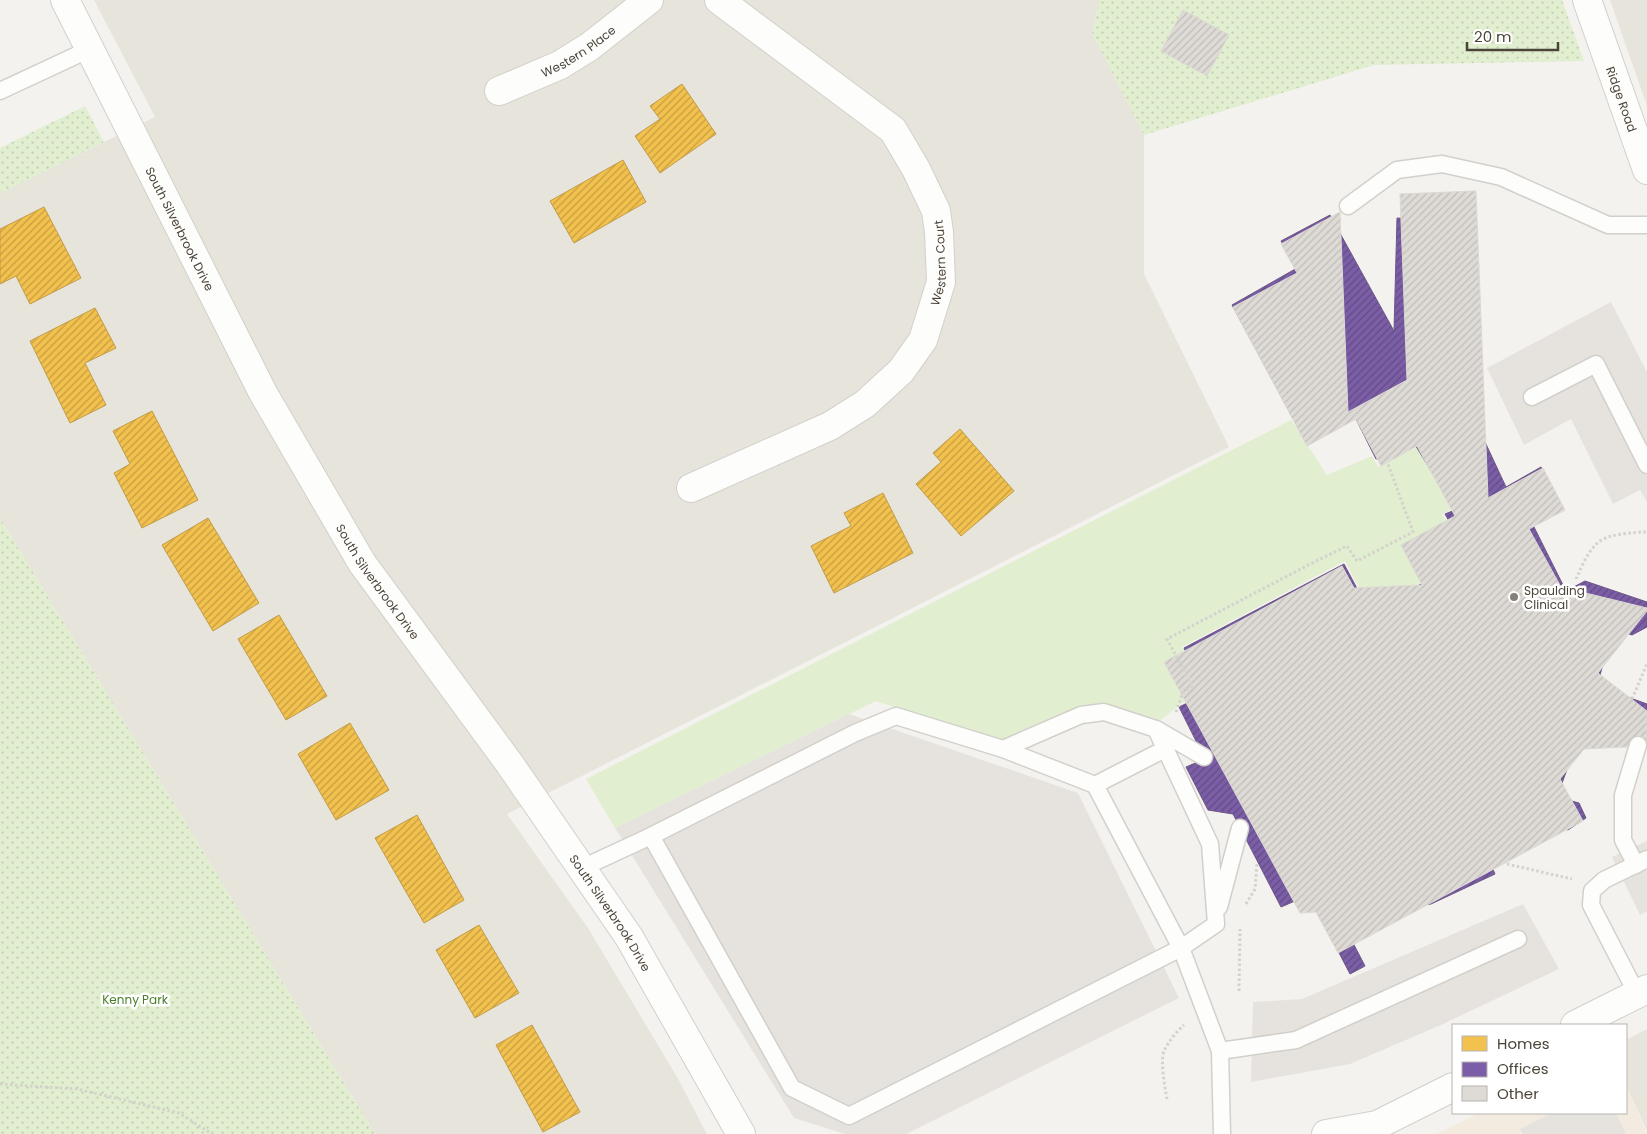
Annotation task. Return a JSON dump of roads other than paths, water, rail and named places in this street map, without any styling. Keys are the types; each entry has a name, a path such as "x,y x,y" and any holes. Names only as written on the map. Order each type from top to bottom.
{"street":[{"name":"South Silverbrook Drive","path":"65,0 263,393 362,563 509,763 629,937 741,1134"},
{"name":"Western Place","path":"499,91 560,64 589,47 649,0"},
{"name":"Western Court","path":"691,488 830,426 865,404 901,372 923,340 941,282 939,232 936,211 916,168 893,130 719,0"},
{"name":"Ridge Road","path":"1587,0 1647,170"},
{"path":"1577,1024 1642,992"},
{"path":"1326,1134 1377,1125 1452,1088"}],"lane":[{"path":"0,91 90,49"},
{"path":"1348,206 1397,170 1442,164 1501,177 1608,225 1647,225"},
{"path":"1532,397 1596,364 1647,465"},
{"path":"1003,749 1081,715 1104,712 1204,757"},
{"path":"582,868 651,836 855,732 896,716 1003,749 1095,785 1181,948 1220,1051 1222,1134"},
{"path":"1095,785 1163,739"},
{"path":"1163,739 1210,844 1216,924"},
{"path":"1638,745 1623,795 1623,840 1641,862 1604,880 1592,891 1591,905 1642,992"},
{"path":"651,836 792,1088 849,1116 1181,948 1216,924 1226,876 1240,828"},
{"path":"1220,1051 1296,1040 1518,939"}],"place":[{"name":"Spaulding Clinical","path":"1514,597"}],"park label":[{"name":"Kenny Park","path":"135,999"}]}
